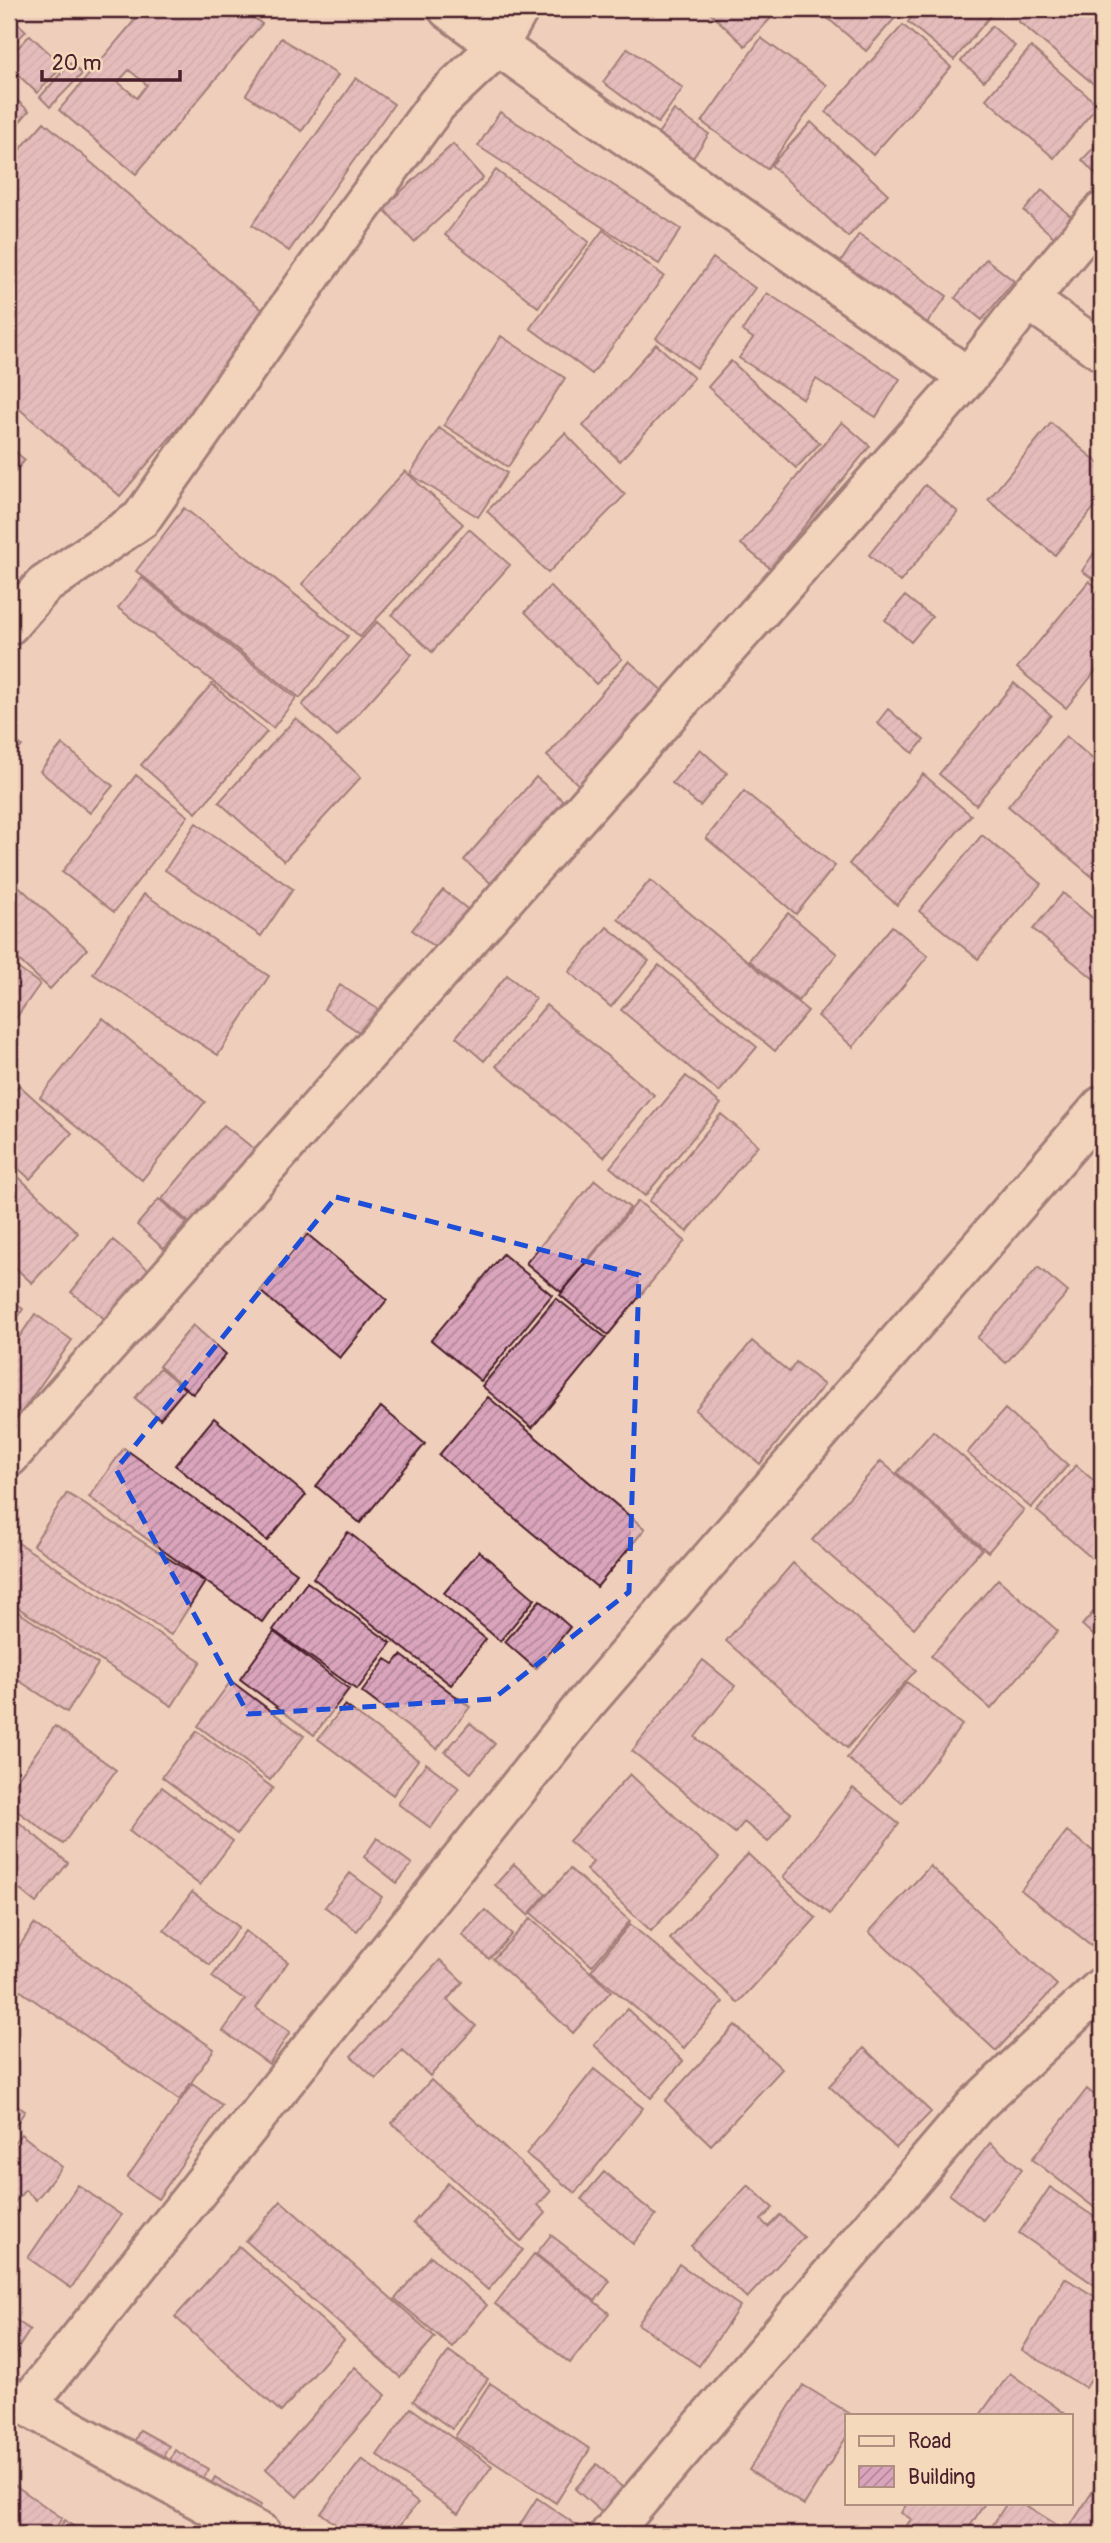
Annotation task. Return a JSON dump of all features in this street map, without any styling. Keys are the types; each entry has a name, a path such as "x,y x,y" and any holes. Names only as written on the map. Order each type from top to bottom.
{"street":[{"path":"448,9 968,377"},
{"path":"9,625 43,586 141,519 313,273 436,104 498,46 519,9"},
{"path":"9,1457 968,377 1102,212"},
{"path":"1028,300 1102,351"},
{"path":"262,2534 18,2401 585,1704 1102,1106"},
{"path":"610,2534 975,2106 1102,1987"}],"highlighted area":[{"path":"336,1197 639,1275 629,1592 493,1699 248,1714 116,1469"}],"building":[{"path":"144,9 243,9 262,24 136,174 59,110","holes":["129,70 147,85 137,98 118,82"]},
{"path":"706,9 761,9 771,18 745,46"},
{"path":"817,9 903,9 866,51"},
{"path":"918,9 996,9 954,60 908,22"},
{"path":"1028,9 1098,9 1102,13 1102,91 1018,21"},
{"path":"9,15 26,31 10,48 9,47"},
{"path":"903,25 951,67 873,155 826,112"},
{"path":"992,26 1015,46 984,81 961,61"},
{"path":"30,35 63,66 37,93 9,66 9,57"},
{"path":"281,38 338,75 302,131 246,95"},
{"path":"761,38 827,85 767,169 702,122"},
{"path":"1031,47 1098,105 1054,158 986,99"},
{"path":"628,48 683,88 658,123 603,82"},
{"path":"70,63 82,74 50,107 40,97"},
{"path":"356,78 394,104 289,251 252,225"},
{"path":"9,93 29,111 9,134"},
{"path":"674,110 709,134 690,162 655,138"},
{"path":"500,112 681,229 659,264 478,146"},
{"path":"44,122 272,318 120,496 9,400 9,162"},
{"path":"811,122 888,194 848,237 771,165"},
{"path":"1102,139 1102,181 1082,160"},
{"path":"453,144 483,178 414,242 383,208"},
{"path":"496,170 589,242 538,307 445,235"},
{"path":"1042,190 1079,224 1062,244 1024,211"},
{"path":"603,230 664,276 592,374 530,328"},
{"path":"859,234 947,296 925,326 838,266"},
{"path":"713,258 755,288 697,368 656,338"},
{"path":"986,259 1014,281 982,320 955,298"},
{"path":"767,293 900,379 876,417 816,379 803,399 739,358 753,338 742,331"},
{"path":"501,336 565,378 508,467 444,425"},
{"path":"656,344 694,378 620,461 583,426"},
{"path":"731,361 820,443 796,468 708,387"},
{"path":"842,422 870,446 770,568 741,544"},
{"path":"1051,423 1102,466 1102,498 1055,555 988,500"},
{"path":"439,428 507,473 478,517 410,474"},
{"path":"565,433 625,495 548,573 487,511"},
{"path":"9,446 25,460 9,479"},
{"path":"405,471 463,524 360,637 302,584"},
{"path":"925,485 958,512 900,582 869,555"},
{"path":"184,508 348,636 300,698 136,571"},
{"path":"469,529 510,565 432,652 392,615"},
{"path":"1102,541 1102,585 1082,571"},
{"path":"142,578 296,698 273,728 118,608"},
{"path":"1089,581 1102,592 1102,663 1066,708 1017,668"},
{"path":"550,586 622,659 596,684 525,612"},
{"path":"905,596 932,617 911,642 885,620"},
{"path":"377,622 412,654 337,737 302,705"},
{"path":"629,661 664,692 581,787 547,756"},
{"path":"1014,683 1051,715 976,805 939,774"},
{"path":"212,684 267,732 196,813 141,765"},
{"path":"888,709 924,740 913,753 877,723"},
{"path":"296,718 361,777 284,861 219,802"},
{"path":"9,734 22,746 9,761"},
{"path":"1066,736 1102,767 1102,885 1008,806"},
{"path":"62,744 113,786 90,813 40,771"},
{"path":"700,749 727,773 700,806 672,783"},
{"path":"923,774 971,815 897,905 849,864"},
{"path":"136,775 188,816 114,912 62,872"},
{"path":"536,777 566,803 493,885 464,860"},
{"path":"744,791 835,866 796,914 706,838"},
{"path":"196,823 293,889 261,936 165,870"},
{"path":"982,835 1041,884 978,959 919,911"},
{"path":"12,880 87,949 50,989 9,951 9,884"},
{"path":"650,880 808,1011 775,1051 618,919"},
{"path":"443,890 475,915 445,955 412,930"},
{"path":"1063,893 1102,926 1100,984 1033,929"},
{"path":"144,894 269,976 218,1055 93,974"},
{"path":"788,913 837,954 798,1001 749,960"},
{"path":"892,926 928,956 853,1047 818,1016"},
{"path":"607,927 649,961 611,1007 569,972"},
{"path":"9,962 40,984 9,1028"},
{"path":"659,965 757,1047 719,1092 621,1010"},
{"path":"507,975 536,999 484,1061 456,1037"},
{"path":"340,985 381,1011 365,1036 324,1009"},
{"path":"546,1005 654,1095 604,1157 496,1066"},
{"path":"103,1018 205,1102 142,1180 40,1097"},
{"path":"686,1076 721,1104 645,1196 610,1167"},
{"path":"19,1085 72,1133 30,1179 9,1160 9,1096"},
{"path":"721,1114 758,1145 687,1232 649,1201"},
{"path":"224,1125 254,1149 191,1224 162,1199"},
{"path":"9,1168 78,1233 32,1283 9,1262"},
{"path":"595,1180 630,1208 561,1292 526,1263"},
{"path":"159,1199 187,1223 164,1249 137,1225"},
{"path":"638,1201 685,1241 608,1335 560,1295"},
{"path":"307,1234 387,1300 340,1358 260,1291"},
{"path":"113,1240 149,1270 106,1320 71,1292"},
{"path":"503,1254 552,1295 481,1381 431,1340"},
{"path":"1038,1267 1068,1292 1006,1363 977,1338"},
{"path":"556,1298 606,1338 532,1428 482,1386"},
{"path":"9,1299 23,1309 9,1332"},
{"path":"35,1314 72,1340 16,1420 9,1415 9,1352"},
{"path":"193,1325 226,1354 193,1394 159,1366"},
{"path":"752,1341 789,1372 796,1362 824,1385 760,1464 695,1410"},
{"path":"160,1368 185,1389 160,1419 135,1398"},
{"path":"488,1397 645,1529 597,1587 439,1455"},
{"path":"381,1407 425,1444 360,1523 316,1486"},
{"path":"1005,1409 1068,1465 1031,1508 967,1453"},
{"path":"214,1418 306,1495 267,1541 175,1465"},
{"path":"933,1431 1024,1510 988,1552 897,1473"},
{"path":"124,1448 297,1573 262,1622 89,1497"},
{"path":"881,1461 982,1549 914,1628 812,1540"},
{"path":"1076,1465 1102,1488 1102,1567 1037,1511"},
{"path":"67,1493 205,1582 171,1635 33,1545"},
{"path":"348,1532 486,1639 451,1685 313,1578"},
{"path":"9,1537 201,1661 172,1706 9,1602"},
{"path":"479,1551 535,1599 500,1641 444,1593"},
{"path":"793,1563 916,1670 847,1748 726,1641"},
{"path":"998,1579 1058,1631 991,1709 931,1656"},
{"path":"307,1582 391,1643 357,1690 273,1630"},
{"path":"540,1600 570,1627 536,1669 505,1642"},
{"path":"1102,1602 1102,1643 1082,1625"},
{"path":"9,1606 98,1664 67,1712 9,1674"},
{"path":"274,1632 349,1689 314,1735 240,1679"},
{"path":"401,1655 470,1707 437,1749 362,1692 386,1659 394,1664"},
{"path":"703,1660 735,1686 695,1737 791,1813 768,1842 744,1822 735,1833 632,1751"},
{"path":"231,1681 304,1736 270,1780 198,1726"},
{"path":"907,1682 962,1725 902,1803 847,1758"},
{"path":"345,1705 418,1760 393,1795 318,1739"},
{"path":"470,1723 495,1744 471,1773 445,1752"},
{"path":"55,1726 116,1770 63,1844 9,1805 9,1791"},
{"path":"197,1731 273,1788 237,1834 162,1777"},
{"path":"426,1763 459,1788 431,1828 398,1804"},
{"path":"630,1774 719,1858 651,1931 586,1870 593,1862 569,1841"},
{"path":"162,1787 233,1841 200,1885 129,1831"},
{"path":"853,1788 899,1824 830,1914 783,1877"},
{"path":"9,1814 68,1863 36,1903 9,1881"},
{"path":"1067,1831 1102,1858 1102,1931 1091,1945 1021,1890"},
{"path":"377,1838 412,1864 397,1883 364,1857"},
{"path":"748,1854 816,1918 738,2003 670,1939"},
{"path":"514,1864 546,1894 528,1915 495,1885"},
{"path":"930,1866 1057,1985 996,2051 869,1932"},
{"path":"570,1869 630,1921 592,1966 531,1913"},
{"path":"350,1873 382,1897 357,1931 325,1907"},
{"path":"192,1892 239,1927 210,1965 164,1930"},
{"path":"485,1910 512,1934 489,1959 462,1935"},
{"path":"531,1918 611,1991 573,2033 493,1959"},
{"path":"34,1924 214,2049 179,2100 9,1983 9,1962"},
{"path":"630,1924 723,2002 684,2048 591,1971"},
{"path":"245,1931 288,1962 256,2008 290,2032 269,2064 223,2031 245,2000 212,1977"},
{"path":"440,1960 463,1982 447,2000 476,2026 430,2076 402,2050 376,2079 351,2056"},
{"path":"627,2009 683,2061 651,2098 594,2045"},
{"path":"735,2025 782,2069 711,2145 665,2101"},
{"path":"864,2048 931,2112 896,2148 829,2086"},
{"path":"594,2069 643,2108 575,2193 526,2154"},
{"path":"431,2080 551,2191 538,2205 546,2213 521,2241 392,2123"},
{"path":"192,2084 222,2105 158,2199 127,2178"},
{"path":"1087,2089 1102,2101 1102,2199 1095,2208 1032,2159"},
{"path":"9,2100 25,2111 9,2135"},
{"path":"21,2134 62,2167 36,2200 25,2190 9,2209 9,2149"},
{"path":"990,2143 1022,2169 983,2220 949,2194"},
{"path":"604,2172 656,2215 633,2244 581,2199"},
{"path":"448,2183 523,2250 488,2290 413,2223"},
{"path":"78,2185 121,2215 71,2288 28,2258"},
{"path":"748,2185 773,2208 761,2220 768,2227 780,2215 804,2237 747,2298 691,2246"},
{"path":"1050,2187 1102,2222 1102,2290 1019,2233"},
{"path":"281,2201 435,2337 400,2377 246,2241"},
{"path":"551,2235 610,2281 595,2301 536,2254"},
{"path":"239,2246 344,2340 281,2412 175,2317"},
{"path":"534,2254 609,2313 570,2363 495,2304"},
{"path":"431,2256 487,2305 452,2347 395,2299"},
{"path":"679,2264 740,2306 699,2366 638,2324"},
{"path":"1065,2278 1102,2301 1102,2361 1086,2388 1022,2350"},
{"path":"9,2315 30,2330 13,2356 9,2353"},
{"path":"449,2351 488,2379 452,2429 413,2401"},
{"path":"355,2367 386,2395 297,2497 266,2469"},
{"path":"1010,2373 1066,2414 981,2414"},
{"path":"490,2383 590,2449 556,2503 455,2437"},
{"path":"803,2385 850,2414 845,2414 845,2439 804,2505 749,2470"},
{"path":"411,2408 492,2466 458,2514 377,2455"},
{"path":"140,2430 169,2446 157,2468 129,2452"},
{"path":"175,2450 208,2469 198,2489 165,2470"},
{"path":"362,2459 418,2503 393,2534 348,2534 321,2513"},
{"path":"597,2464 623,2488 601,2512 575,2489"},
{"path":"215,2477 261,2505 252,2520 206,2493"},
{"path":"1102,2477 1102,2534 1065,2534"},
{"path":"9,2481 62,2518 52,2534 9,2534"},
{"path":"537,2498 578,2526 573,2534 514,2534"},
{"path":"906,2504 984,2504 965,2534 901,2534 911,2519 901,2513"},
{"path":"1006,2504 1024,2504 1059,2526 1054,2534 988,2532"},
{"path":"65,2520 83,2534 55,2534"}]}
